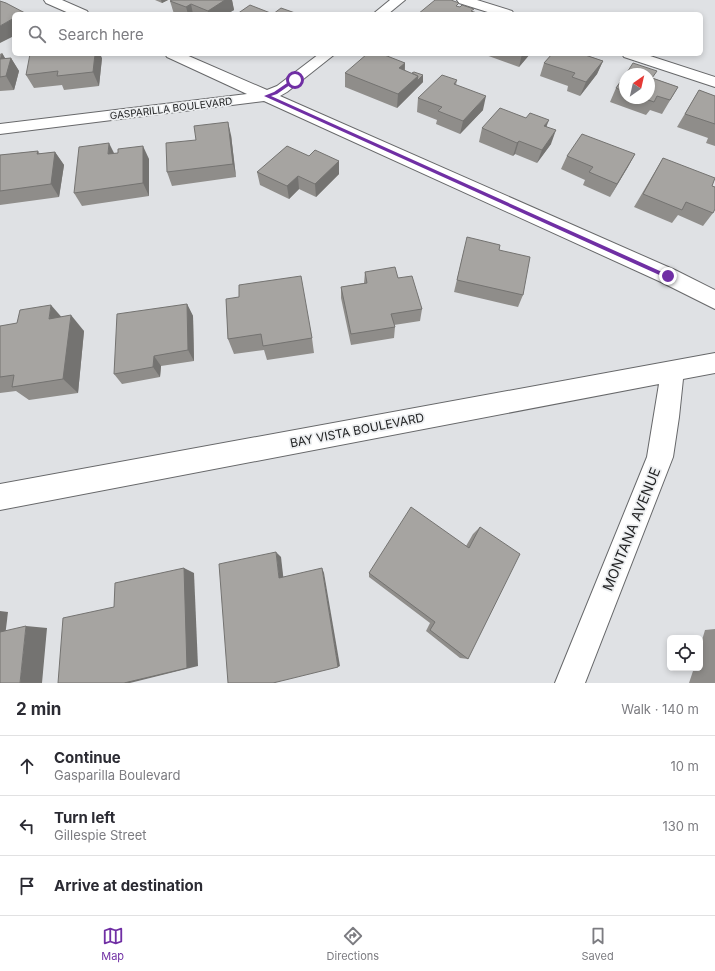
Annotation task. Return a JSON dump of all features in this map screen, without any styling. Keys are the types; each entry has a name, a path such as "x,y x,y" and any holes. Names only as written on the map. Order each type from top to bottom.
{"street":[{"path":"51,0 78,12"},
{"path":"383,12 398,0"},
{"path":"464,0 501,12"},
{"path":"177,56 668,276 715,300"},
{"name":"GASPARILLA BOULEVARD","path":"0,129 267,96 282,89 325,56"},
{"path":"635,56 715,82"},
{"name":"BAY VISTA BOULEVARD","path":"0,497 715,363"},
{"name":"MONTANA AVENUE","path":"570,683 660,457 667,417 672,371"}],"building":[{"path":"225,0 208,11 191,4 186,7 170,1"},
{"path":"435,0 451,0 459,3 456,6 460,7 462,5 474,9 471,11 474,12 420,12"},
{"path":"0,1 23,12 12,12 12,19 0,26"},
{"path":"250,5 268,12 240,12"},
{"path":"281,8 292,12 276,12"},
{"path":"30,56 95,56 93,72 57,76 58,71 26,75"},
{"path":"365,56 387,56 405,63 399,68 418,76 398,94 345,73"},
{"path":"550,56 588,56 603,61 586,82 572,77 575,73 544,63"},
{"path":"11,58 6,76 0,77 0,59"},
{"path":"633,63 648,68 630,68"},
{"path":"414,72 423,75 417,81 418,76 412,73"},
{"path":"442,75 457,80 454,84 486,96 463,121 438,111 442,107 418,98"},
{"path":"655,79 678,87 670,100 657,96 655,100"},
{"path":"699,90 715,96 715,124 685,114"},
{"path":"500,108 526,118 530,113 549,120 544,126 556,130 542,150 519,141 517,143 482,128"},
{"path":"228,122 233,164 167,172 166,143 196,140 194,126"},
{"path":"582,134 635,154 617,184 589,172 593,167 567,156"},
{"path":"109,143 108,154 118,153 118,149 143,146 143,183 74,193 79,147"},
{"path":"287,146 309,156 315,150 339,161 315,184 298,176 287,186 257,172"},
{"path":"38,151 37,154 55,152 51,184 0,191 0,155"},
{"path":"663,158 715,178 712,186 715,187 715,209 713,213 686,202 682,210 643,194"},
{"path":"467,237 500,245 499,250 530,257 523,295 457,280"},
{"path":"395,267 398,278 412,276 422,309 391,314 395,327 351,334 341,287 367,283 365,272"},
{"path":"301,276 312,338 263,346 261,334 228,339 226,299 239,297 239,285"},
{"path":"187,304 188,350 154,356 153,367 114,374 117,314"},
{"path":"51,305 49,319 71,315 63,379 12,387 14,375 0,377 0,326 17,323 20,310"},
{"path":"411,507 469,548 480,527 520,554 468,659 430,630 435,622 369,573"},
{"path":"276,552 279,578 322,568 338,667 273,683 228,683 219,564"},
{"path":"184,568 187,668 124,683 58,683 63,618 114,607 115,583"},
{"path":"26,626 20,683 0,683 0,632"}],"route":[{"path":"295,80 276,93 267,96 668,276"}]}
